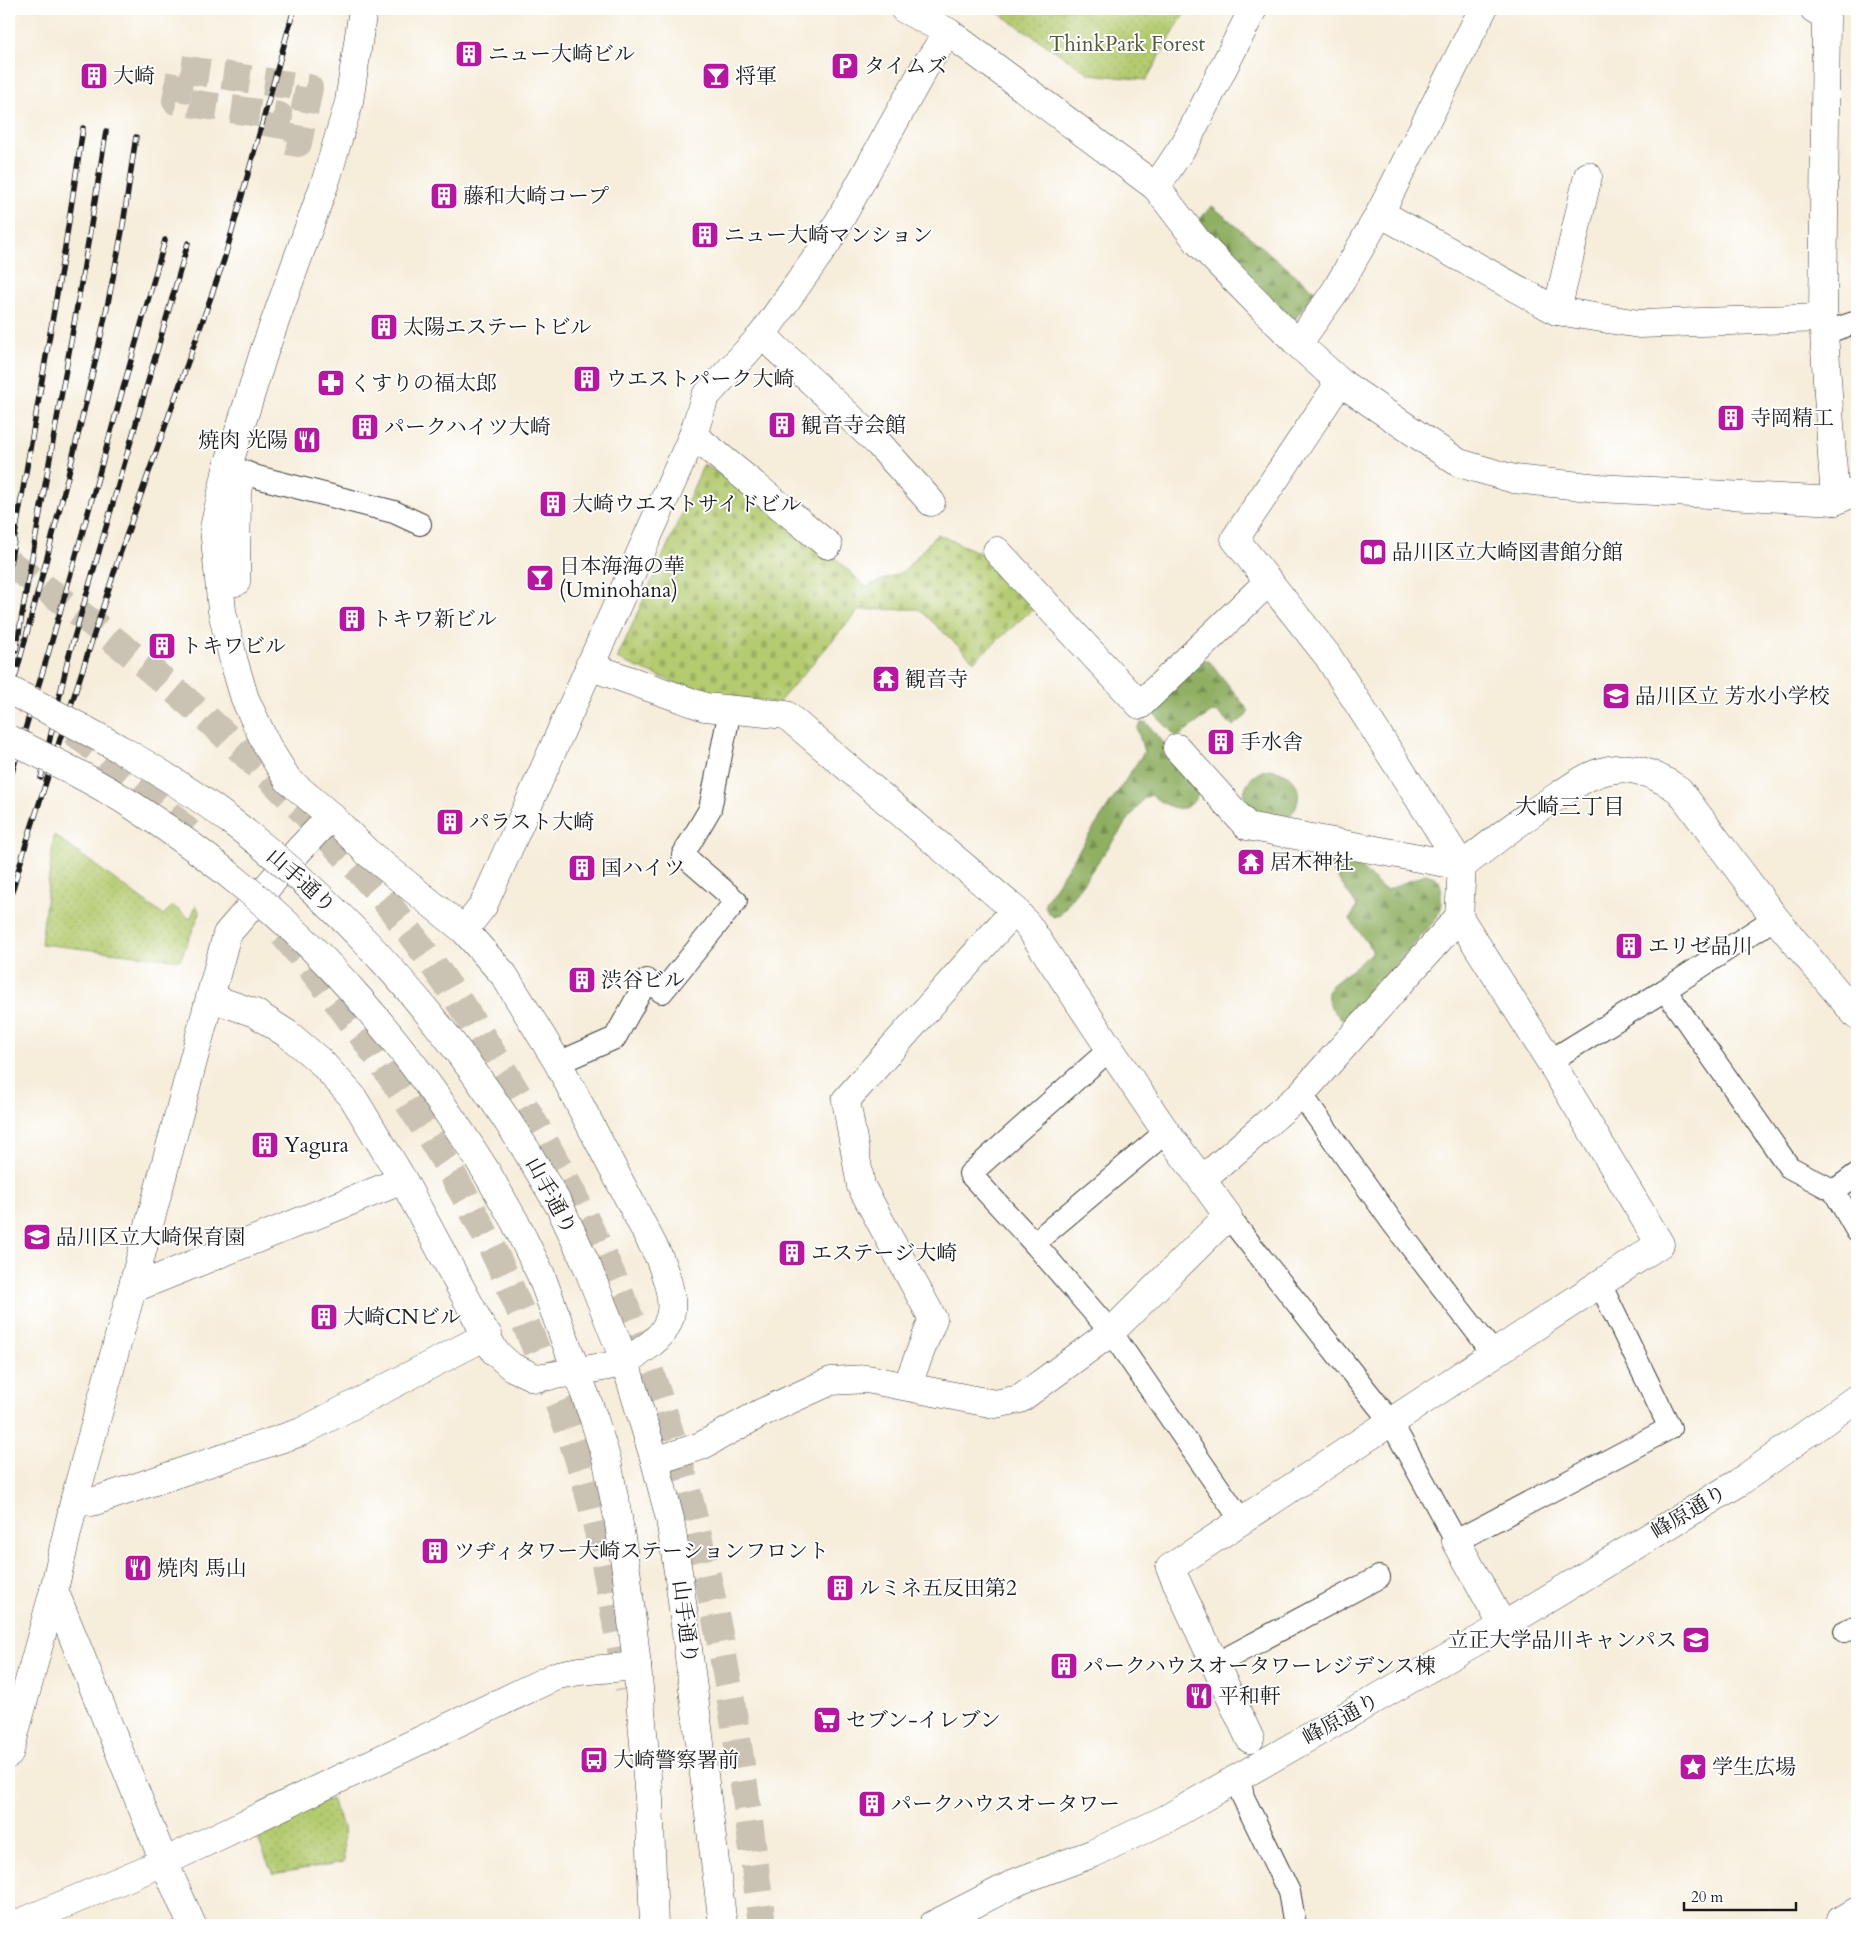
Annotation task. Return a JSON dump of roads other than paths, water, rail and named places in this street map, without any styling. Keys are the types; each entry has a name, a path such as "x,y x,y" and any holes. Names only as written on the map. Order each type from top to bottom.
{"street":[{"path":"211,998 255,1014 289,1035 321,1062 352,1096 403,1180 488,1335 495,1352 512,1368 536,1378 625,1362 656,1341 668,1325 672,1303 668,1280 659,1258 558,1063 504,975 464,930 367,852 332,816 288,780 266,746 244,699 222,611 214,528 227,469 262,358 326,180 349,102 363,9"},
{"path":"332,816 299,770 284,742 259,692 246,650 238,609 235,568 237,488 341,194 366,105 381,9"},
{"path":"904,9 948,32 1156,187 1198,242 1298,344 1340,382 1459,463 1514,479 1617,489 1846,496 1824,326 1826,16 1814,9"},
{"path":"1156,187 1186,142 1253,9"},
{"path":"1298,344 1336,290 1380,214 1483,9"},
{"path":"464,930 483,906 693,434 705,397 762,335 827,242 926,65 948,32"},
{"path":"1557,311 1588,176"},
{"path":"1380,214 1557,311 1639,324 1824,326"},
{"path":"762,335 880,444 931,502"},
{"path":"1250,1739 1170,1568 1660,1244 1550,1062 1459,917 1462,866 1327,655 1235,539 1340,382"},
{"path":"693,434 828,545"},
{"path":"997,551 1140,705 1269,581"},
{"path":"589,666 705,707 786,715 1015,910 1029,927 1166,1132 1228,1216 1111,1332 1020,1399 995,1404 867,1379 831,1381 761,1413 701,1446 655,1461"},
{"name":"山手通り","path":"9,690 101,737 186,790 235,825 316,893 394,971 430,1013 492,1096 560,1207 587,1266 625,1362 655,1461 670,1519 723,1925"},
{"name":"山手通り","path":"9,739 90,780 135,806 214,863 286,923 355,993 390,1034 422,1076 486,1171 515,1222 541,1276 558,1320 594,1419 607,1461 627,1577 637,1666 649,1799 654,1925"},
{"path":"1178,748 1247,826 1462,866 1521,819 1589,775 1615,769 1628,769 1662,779 1679,790 1775,918 1857,1016"},
{"path":"9,1754 54,1590 75,1498 228,934 299,850 332,816"},
{"path":"906,1386 933,1319 861,1186 846,1100 1015,910"},
{"path":"1202,1180 1301,1094 1459,917"},
{"path":"132,1289 403,1180"},
{"path":"75,1498 92,1502 301,1432 488,1335"},
{"name":"峰原通り","path":"933,1925 1019,1881 1094,1854 1166,1819 1240,1777 1503,1626 1738,1483 1857,1398"},
{"path":"1456,1541 1503,1626"},
{"path":"54,1590 164,1862 192,1925"},
{"path":"15,1925 164,1862 558,1675 579,1671 637,1666"},
{"path":"1844,1925 1842,1920 1857,1911"}],"lane":[{"path":"1824,326 1857,322"},
{"path":"243,471 257,477 394,512 420,524"},
{"path":"558,1063 615,1038 647,980 662,992 736,902 683,855 710,809 730,710"},
{"path":"1550,1062 1775,918"},
{"path":"1665,990 1789,1168 1834,1191 1857,1231"},
{"path":"1110,1049 970,1174 1034,1243 1111,1332 1241,1520"},
{"path":"1301,1094 1395,1226 1494,1354"},
{"path":"1034,1243 1166,1132"},
{"path":"1834,1191 1857,1174"},
{"path":"1228,1216 1391,1422 1456,1541 1670,1428 1600,1284"},
{"path":"1216,1664 1379,1577"},
{"path":"1240,1777 1243,1797 1289,1892 1295,1925"}],"tunnel":[{"path":"181,69 309,88 298,143 275,139 279,116 176,101 181,69"},
{"path":"9,563 50,591 129,652 204,716 277,785 356,867 398,917 469,1016 512,1085 552,1155 611,1273 625,1307 646,1360 685,1485 697,1529 726,1672 746,1798 762,1925"},
{"path":"73,731 109,760 195,838"},
{"path":"283,934 336,1000 409,1104 454,1176 484,1231 501,1268 553,1390 579,1460 603,1554 629,1689"}],"railway":[{"path":"9,902 121,551 224,260 294,9"},
{"path":"9,570 65,247 83,128"},
{"path":"16,650 85,261 106,131"},
{"path":"9,700 85,408 111,290 136,137"},
{"path":"9,782 49,651 165,240"},
{"path":"41,778 68,659 188,243"}],"place":[{"name":"ニュー大崎ビル","path":"469,54"},
{"name":"タイムズ","path":"845,66"},
{"name":"大崎","path":"94,76"},
{"name":"将軍","path":"716,76"},
{"name":"藤和大崎コープ","path":"444,196"},
{"name":"ニュー大崎マンション","path":"705,235"},
{"name":"太陽エステートビル","path":"384,327"},
{"name":"ウエストパーク大崎","path":"587,379"},
{"name":"くすりの福太郎","path":"331,383"},
{"name":"寺岡精工","path":"1731,418"},
{"name":"観音寺会館","path":"782,425"},
{"name":"パークハイツ大崎","path":"365,427"},
{"name":"焼肉 光陽","path":"307,440"},
{"name":"大崎ウエストサイドビル","path":"553,504"},
{"name":"品川区立大崎図書館分館","path":"1373,552"},
{"name":"日本海海の華 (Uminohana)","path":"540,578"},
{"name":"トキワ新ビル","path":"352,619"},
{"name":"トキワビル","path":"162,646"},
{"name":"観音寺","path":"886,679"},
{"name":"品川区立 芳水小学校","path":"1616,696"},
{"name":"手水舎","path":"1221,742"},
{"name":"パラスト大崎","path":"450,822"},
{"name":"居木神社","path":"1251,862"},
{"name":"国ハイツ","path":"582,868"},
{"name":"エリゼ品川","path":"1629,946"},
{"name":"渋谷ビル","path":"582,980"},
{"name":"Yagura","path":"265,1145"},
{"name":"品川区立大崎保育園","path":"37,1237"},
{"name":"エステージ大崎","path":"792,1253"},
{"name":"大崎CNビル","path":"324,1317"},
{"name":"ツヂィタワー大崎ステーションフロント","path":"435,1551"},
{"name":"焼肉 馬山","path":"138,1568"},
{"name":"ルミネ五反田第2","path":"840,1588"},
{"name":"立正大学品川キャンパス","path":"1696,1640"},
{"name":"パークハウスオータワーレジデンス棟","path":"1064,1666"},
{"name":"平和軒","path":"1199,1696"},
{"name":"セブン-イレブン","path":"827,1720"},
{"name":"大崎警察署前","path":"594,1760"},
{"name":"学生広場","path":"1693,1767"},
{"name":"パークハウスオータワー","path":"872,1804"}],"district":[{"name":"大崎三丁目","path":"1570,807"}],"park label":[{"name":"ThinkPark Forest","path":"1127,44"}]}
